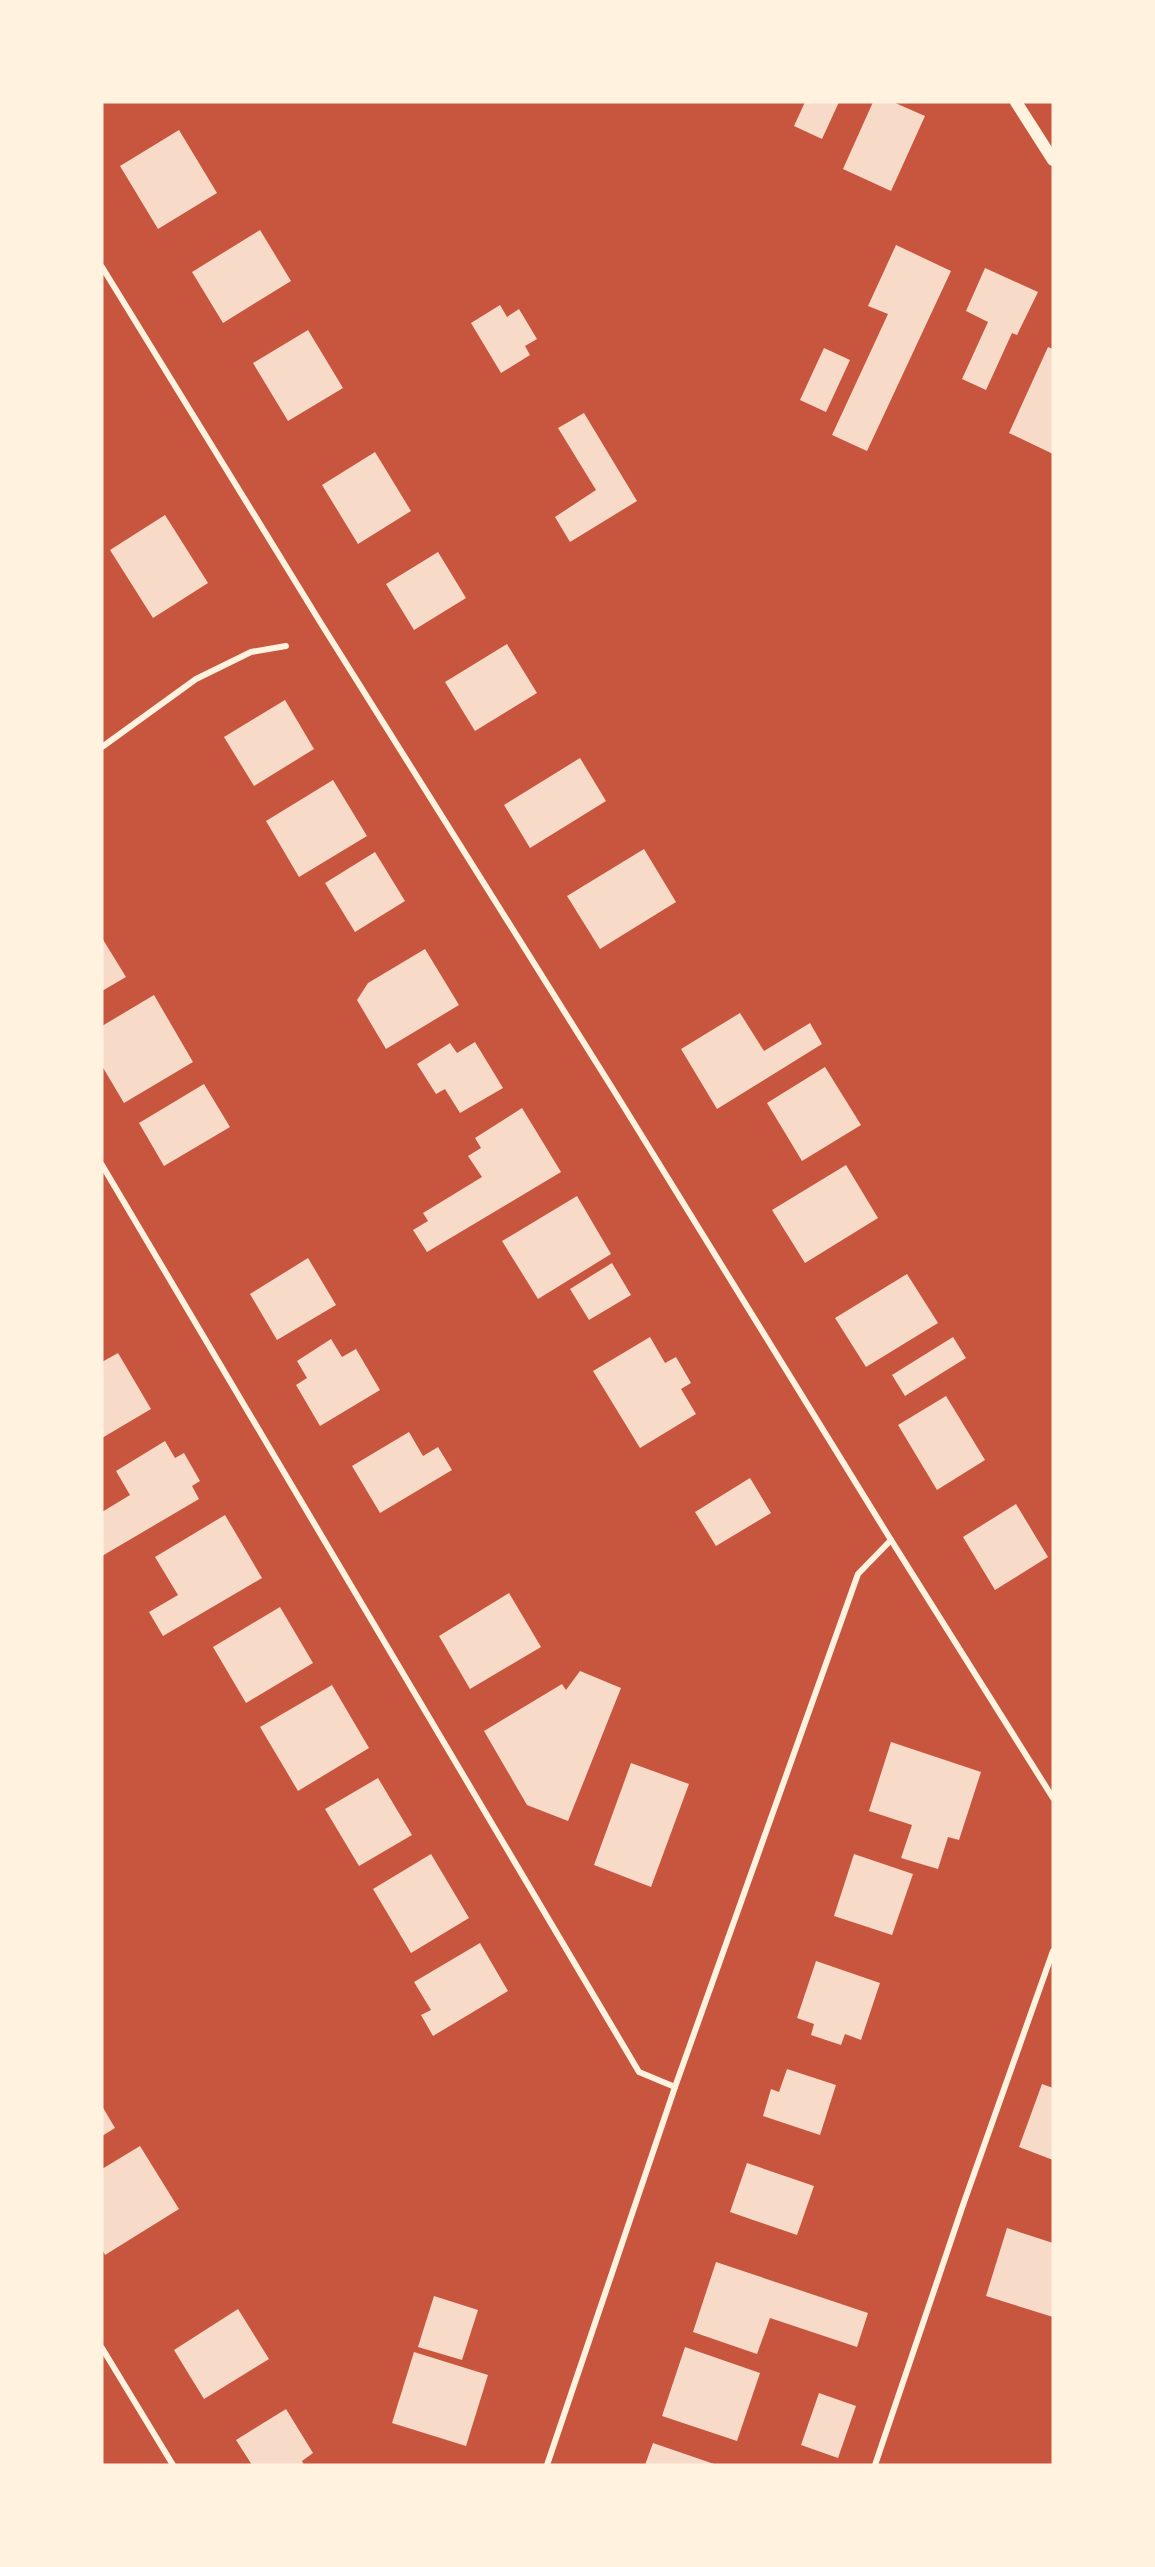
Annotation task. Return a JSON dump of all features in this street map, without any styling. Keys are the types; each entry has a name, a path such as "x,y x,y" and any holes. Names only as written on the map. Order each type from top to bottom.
{"main road":[{"path":"1016,102 1053,160"}],"street":[{"path":"102,267 322,625 1053,1798"},
{"path":"102,747 196,679 251,652 286,646"},
{"path":"102,1165 639,2073 675,2087"},
{"path":"547,2465 675,2087 858,1574 891,1540"},
{"path":"875,2465 963,2205 1053,1951"},
{"path":"102,2348 173,2465"}],"building":[{"path":"805,102 839,102 822,139 794,126"},
{"path":"873,102 893,102 925,116 891,191 843,169"},
{"path":"179,130 217,193 158,229 120,166"},
{"path":"260,230 291,281 223,323 192,272"},
{"path":"896,245 951,271 867,451 832,435 888,314 868,306"},
{"path":"985,268 1038,292 1017,335 1012,333 986,390 962,379 988,322 966,311"},
{"path":"500,305 507,317 519,309 537,339 525,346 530,355 501,373 471,323"},
{"path":"308,330 343,388 288,421 253,363"},
{"path":"1048,347 1053,349 1053,454 1009,433"},
{"path":"824,348 850,360 826,412 800,400"},
{"path":"584,413 637,501 570,542 555,517 596,490 558,428"},
{"path":"375,452 411,511 358,544 322,485"},
{"path":"165,515 208,583 153,618 110,550"},
{"path":"438,552 466,598 414,630 386,584"},
{"path":"507,644 537,693 475,731 445,682"},
{"path":"285,700 314,749 254,786 224,737"},
{"path":"580,758 606,801 530,848 504,805"},
{"path":"333,780 367,836 299,877 266,821"},
{"path":"644,849 676,902 600,949 567,896"},
{"path":"375,852 405,901 355,932 325,883"},
{"path":"102,938 126,977 102,991"},
{"path":"425,949 459,1005 386,1049 357,1000 368,983"},
{"path":"154,995 193,1062 124,1103 102,1066 102,1026"},
{"path":"740,1013 764,1051 810,1023 822,1044 717,1109 681,1049"},
{"path":"475,1042 503,1088 460,1113 445,1089 436,1094 417,1064 450,1043 457,1053"},
{"path":"825,1067 861,1125 802,1161 767,1103"},
{"path":"204,1084 230,1127 164,1166 139,1123"},
{"path":"522,1108 561,1172 427,1252 413,1230 428,1221 423,1213 482,1177 468,1156 481,1148 475,1138"},
{"path":"846,1165 878,1218 805,1263 772,1210"},
{"path":"577,1196 611,1254 538,1299 502,1241"},
{"path":"308,1258 336,1305 277,1340 250,1294"},
{"path":"612,1263 631,1295 589,1320 570,1289"},
{"path":"907,1274 938,1323 866,1367 835,1318"},
{"path":"650,1337 665,1363 676,1357 691,1383 681,1389 696,1414 640,1448 593,1371"},
{"path":"953,1337 966,1358 905,1396 892,1375"},
{"path":"331,1339 342,1357 356,1349 380,1390 320,1426 296,1385 307,1378 297,1361"},
{"path":"118,1353 151,1409 102,1438 102,1362"},
{"path":"946,1396 985,1460 937,1490 898,1425"},
{"path":"409,1432 423,1456 438,1447 452,1470 380,1513 352,1466"},
{"path":"165,1441 175,1458 184,1453 200,1481 192,1486 199,1499 102,1556 102,1512 130,1495 116,1471"},
{"path":"750,1478 771,1513 716,1546 695,1512"},
{"path":"1016,1504 1048,1557 995,1590 963,1537"},
{"path":"225,1515 262,1578 163,1636 149,1612 178,1595 155,1557"},
{"path":"509,1593 541,1647 470,1689 439,1636"},
{"path":"280,1607 313,1663 246,1703 213,1647"},
{"path":"580,1671 621,1688 568,1821 527,1805 484,1731 562,1684 566,1690"},
{"path":"332,1685 369,1748 298,1791 260,1727"},
{"path":"891,1742 981,1772 959,1840 948,1837 938,1869 901,1858 912,1825 869,1811"},
{"path":"631,1763 689,1784 651,1887 594,1865"},
{"path":"378,1778 412,1835 359,1866 325,1809"},
{"path":"431,1854 469,1918 411,1953 373,1889"},
{"path":"854,1854 913,1874 892,1935 834,1916"},
{"path":"480,1943 508,1991 433,2036 421,2015 431,2010 414,1982"},
{"path":"816,1961 880,1983 861,2040 845,2034 841,2045 811,2035 814,2024 797,2018"},
{"path":"787,2069 836,2085 820,2135 763,2116 771,2089 779,2092"},
{"path":"1042,2084 1053,2088 1053,2160 1019,2147"},
{"path":"102,2106 115,2128 102,2136"},
{"path":"140,2146 179,2209 105,2255 102,2249 102,2169"},
{"path":"747,2163 814,2186 797,2235 730,2212"},
{"path":"1007,2228 1053,2243 1053,2317 986,2296"},
{"path":"716,2262 868,2313 857,2347 770,2318 757,2354 693,2332"},
{"path":"434,2296 478,2310 462,2360 418,2347"},
{"path":"238,2309 269,2359 204,2399 174,2350"},
{"path":"685,2347 760,2373 737,2441 662,2416"},
{"path":"414,2352 488,2375 466,2446 392,2423"},
{"path":"819,2393 856,2406 838,2458 801,2445"},
{"path":"286,2409 313,2453 302,2461 304,2465 252,2465 236,2440"},
{"path":"653,2443 717,2465 645,2465"}]}
